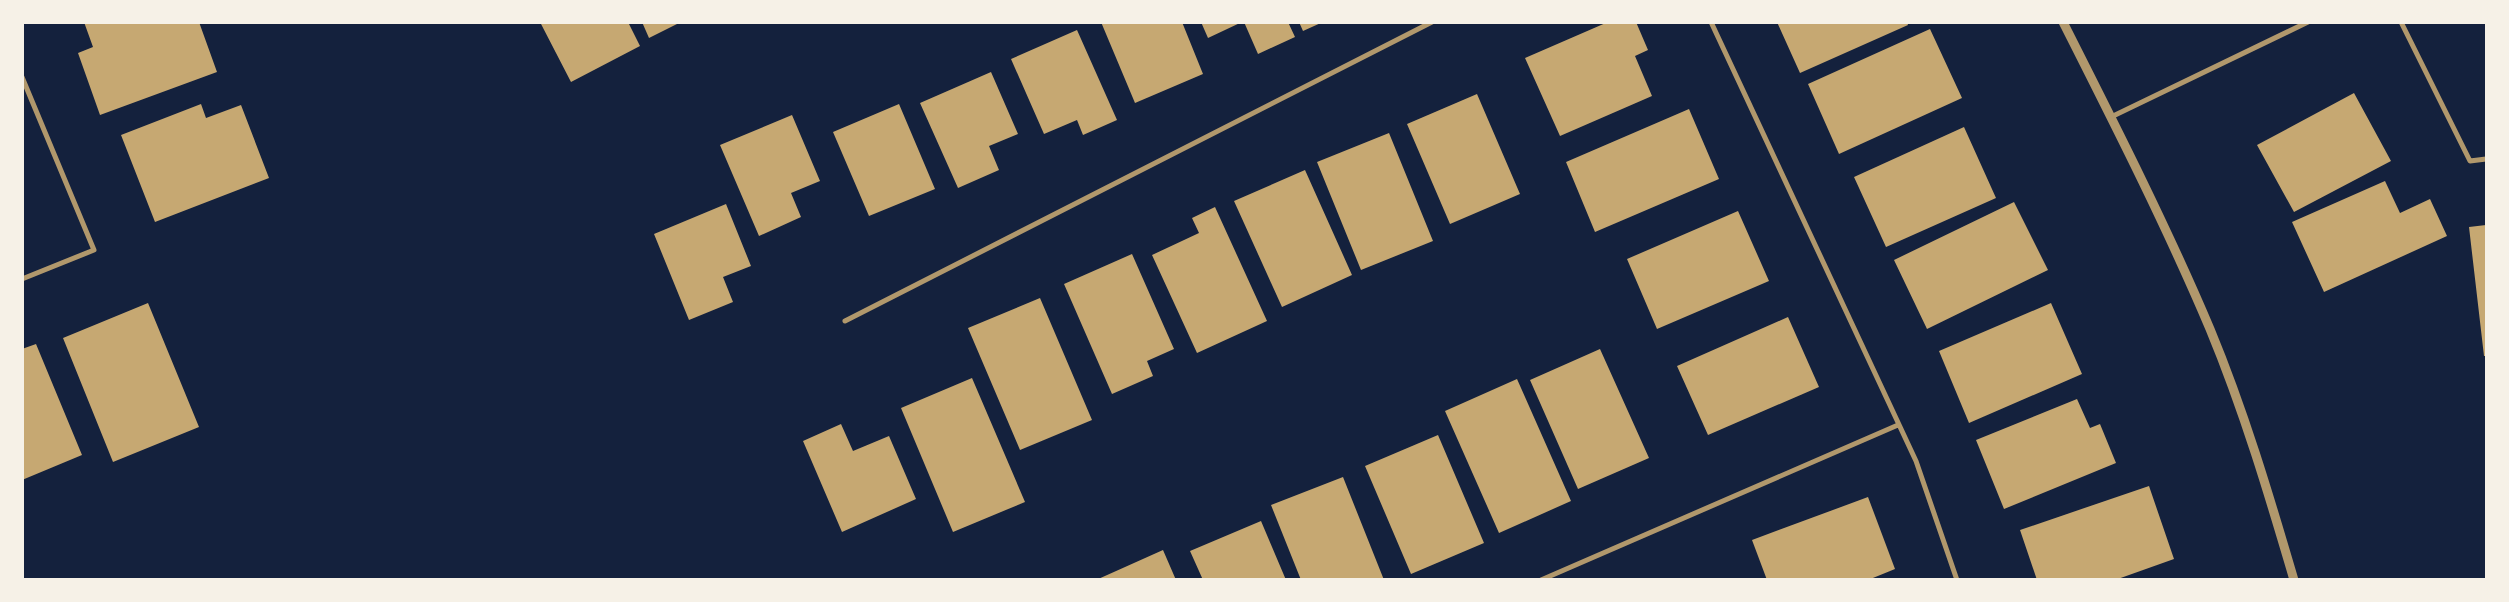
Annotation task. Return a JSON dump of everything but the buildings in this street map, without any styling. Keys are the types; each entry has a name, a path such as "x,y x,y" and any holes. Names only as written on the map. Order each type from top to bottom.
{"street":[{"path":"845,321 1432,22"},
{"path":"1711,22 1916,461 1957,580"},
{"path":"2063,22 2111,117 2210,329 2261,465 2294,580"},
{"path":"2111,117 2308,22"},
{"path":"2402,22 2470,161 2486,159"},
{"path":"22,77 94,250 22,279"},
{"path":"1541,580 1898,425"}]}
